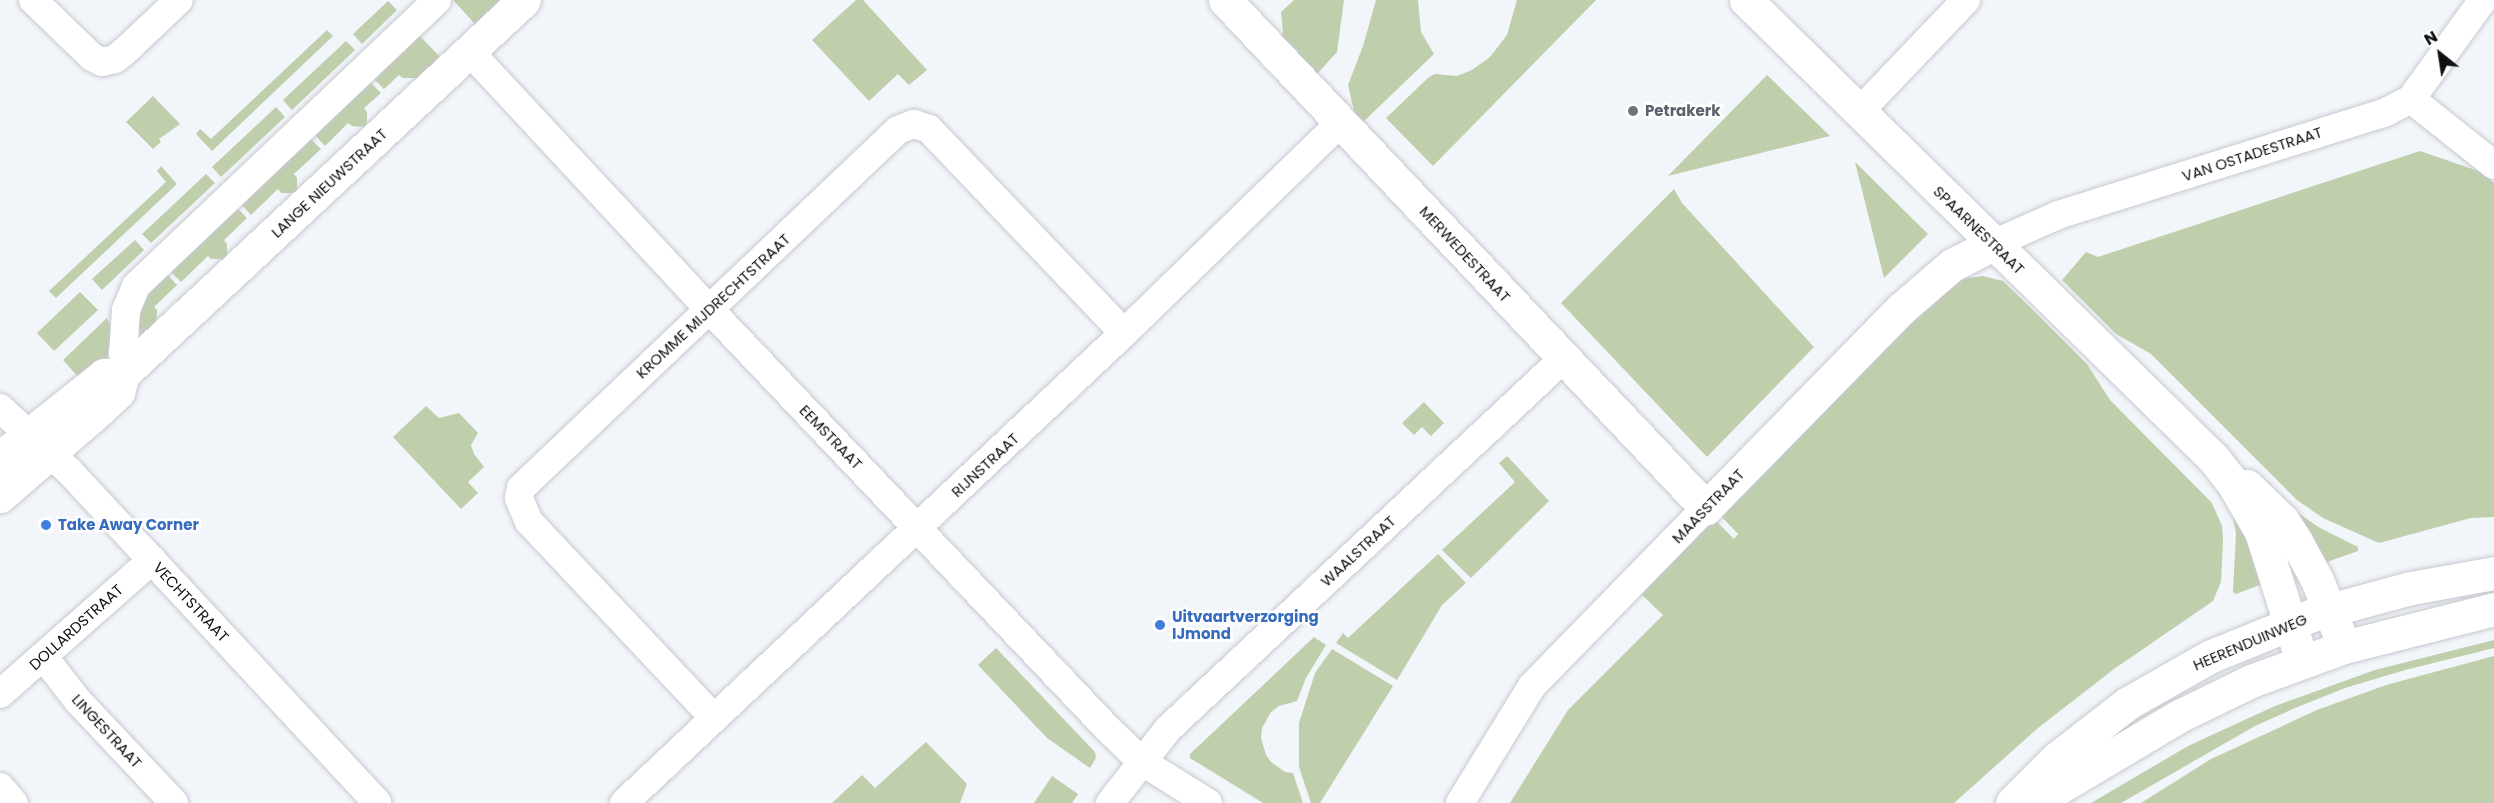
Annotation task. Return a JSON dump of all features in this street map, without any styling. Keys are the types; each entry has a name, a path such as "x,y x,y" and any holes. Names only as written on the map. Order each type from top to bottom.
{"street":[{"path":"33,0 92,57 102,62 115,58 125,51 179,0"},
{"name":"LANGE NIEUWSTRAAT","path":"0,458 40,444 118,392 129,370 524,0"},
{"name":"MERWEDESTRAAT","path":"1224,0 1706,508"},
{"name":"SPAARNESTRAAT","path":"1746,0 2214,459 2239,478 2283,521 2317,580 2344,647"},
{"path":"1859,112 1966,0"},
{"path":"2483,0 2411,99 2494,165"},
{"path":"129,370 123,353 126,310 136,286 431,2"},
{"name":"EEMSTRAAT","path":"469,51 710,310 1106,727 1141,761 1208,803"},
{"name":"VAN OSTADESTRAAT","path":"1993,243 2058,215 2386,111 2411,99"},
{"name":"RIJNSTRAAT","path":"624,803 1124,333 1341,122"},
{"name":"KROMME MIJDRECHTSTRAAT","path":"714,718 529,522 519,498 521,488 898,130 914,124 929,129 1124,333"},
{"name":"MAASSTRAAT","path":"1460,803 1532,686 1901,309 1952,265 1993,243"},
{"name":"WAALSTRAAT","path":"1110,803 1168,729 1564,358"},
{"name":"VECHTSTRAAT","path":"0,408 40,444 152,560 377,803"},
{"name":"LANGE NIEUWSTRAAT","path":"0,496 40,444"},
{"name":"SPAARNESTRAAT","path":"2214,459 2244,500 2261,532 2302,661"},
{"name":"DOLLARDSTRAAT","path":"0,694 152,560"},
{"name":"HEERENDUINWEG","path":"2012,803 2057,758 2128,703 2211,656 2330,610 2411,588 2494,573"},
{"path":"2033,803 2176,717 2252,681 2344,647 2494,609"},
{"name":"LINGESTRAAT","path":"43,656 78,701 174,803"},
{"path":"0,787 14,803"}],"green space":[{"path":"453,0 500,0 475,24"},
{"path":"856,0 863,0 927,70 909,85 898,74 869,101 812,40"},
{"path":"1294,0 1344,0 1337,52 1316,75 1280,37 1283,33 1281,12"},
{"path":"1376,0 1418,0 1421,32 1434,54 1362,123 1355,116 1348,85 1363,46"},
{"path":"1517,0 1596,0 1433,166 1386,118 1429,77 1435,74 1457,76 1472,70 1490,57 1507,35"},
{"path":"388,1 397,10 362,44 353,34"},
{"path":"327,30 333,36 212,151 196,134 200,129 211,139"},
{"path":"418,34 440,57 418,78 403,78 399,75 384,89 372,77"},
{"path":"346,41 355,50 292,110 283,100"},
{"path":"1767,75 1830,136 1668,176"},
{"path":"368,80 381,93 364,108 367,112 367,124 364,127 352,126 348,123 325,146 313,133"},
{"path":"153,96 180,124 159,139 161,142 153,149 126,122"},
{"path":"276,107 285,117 221,177 212,167"},
{"path":"309,137 321,149 294,174 297,178 297,190 293,193 281,193 278,189 251,215 239,202"},
{"path":"2420,151 2481,172 2494,183 2494,517 2471,518 2379,543 2323,518 2297,500 2151,354 2116,334 2062,280 2086,252 2098,257"},
{"path":"1855,162 1928,234 1884,278"},
{"path":"161,166 177,184 56,298 49,291 166,182 157,171"},
{"path":"206,174 215,183 151,243 142,234"},
{"path":"1674,189 1682,203 1814,347 1707,457 1561,303"},
{"path":"235,206 247,218 224,240 227,244 227,256 223,259 211,259 208,256 181,282 168,269"},
{"path":"135,240 144,250 102,290 92,279"},
{"path":"165,272 177,285 154,307 157,310 156,326 142,336 138,328 143,300"},
{"path":"1983,276 2003,281 2033,310 2087,364 2110,400 2212,503 2222,526 2223,541 2221,582 2213,601 2114,669 2038,728 1954,803 1510,803 1568,710 1663,615 1641,594 1714,519 1734,539 1738,534 1719,514 1936,294 1961,279"},
{"path":"80,292 98,310 54,351 37,333"},
{"path":"107,318 112,328 107,359 82,381 63,360"},
{"path":"1424,402 1444,423 1431,436 1422,427 1414,435 1402,423"},
{"path":"426,406 439,418 459,413 478,433 471,445 474,454 484,467 468,482 478,493 461,509 393,437"},
{"path":"1507,456 1549,501 1471,578 1442,550 1515,482 1499,463"},
{"path":"2233,501 2262,584 2236,594 2233,592 2236,533 2232,512"},
{"path":"2292,509 2320,528 2358,547 2358,551 2324,563"},
{"path":"1438,554 1466,583 1442,605 1397,680 1336,643 1343,633 1348,638"},
{"path":"1314,637 1326,645 1306,678 1297,701 1279,706 1271,712 1262,728 1261,738 1266,755 1271,762 1285,772 1293,773 1303,803 1263,803 1190,758 1190,754"},
{"path":"2494,640 2494,648 2405,670 2345,688 2295,708 2255,726 2121,803 2091,803 2188,746 2275,706 2375,670"},
{"path":"996,648 1095,752 1096,758 1090,768 1047,738 978,665"},
{"path":"1332,649 1393,686 1320,803 1311,803 1299,767 1299,723 1315,673"},
{"path":"2494,656 2494,803 2141,803 2211,759 2317,710 2386,685"},
{"path":"926,742 967,784 960,803 832,803 862,775 875,788"},
{"path":"1052,776 1078,794 1072,803 1034,803"}],"place":[{"name":"Petrakerk","path":"1633,111"},
{"name":"Take Away Corner","path":"46,525"},
{"name":"Uitvaartverzorging IJmond","path":"1160,625"}]}
